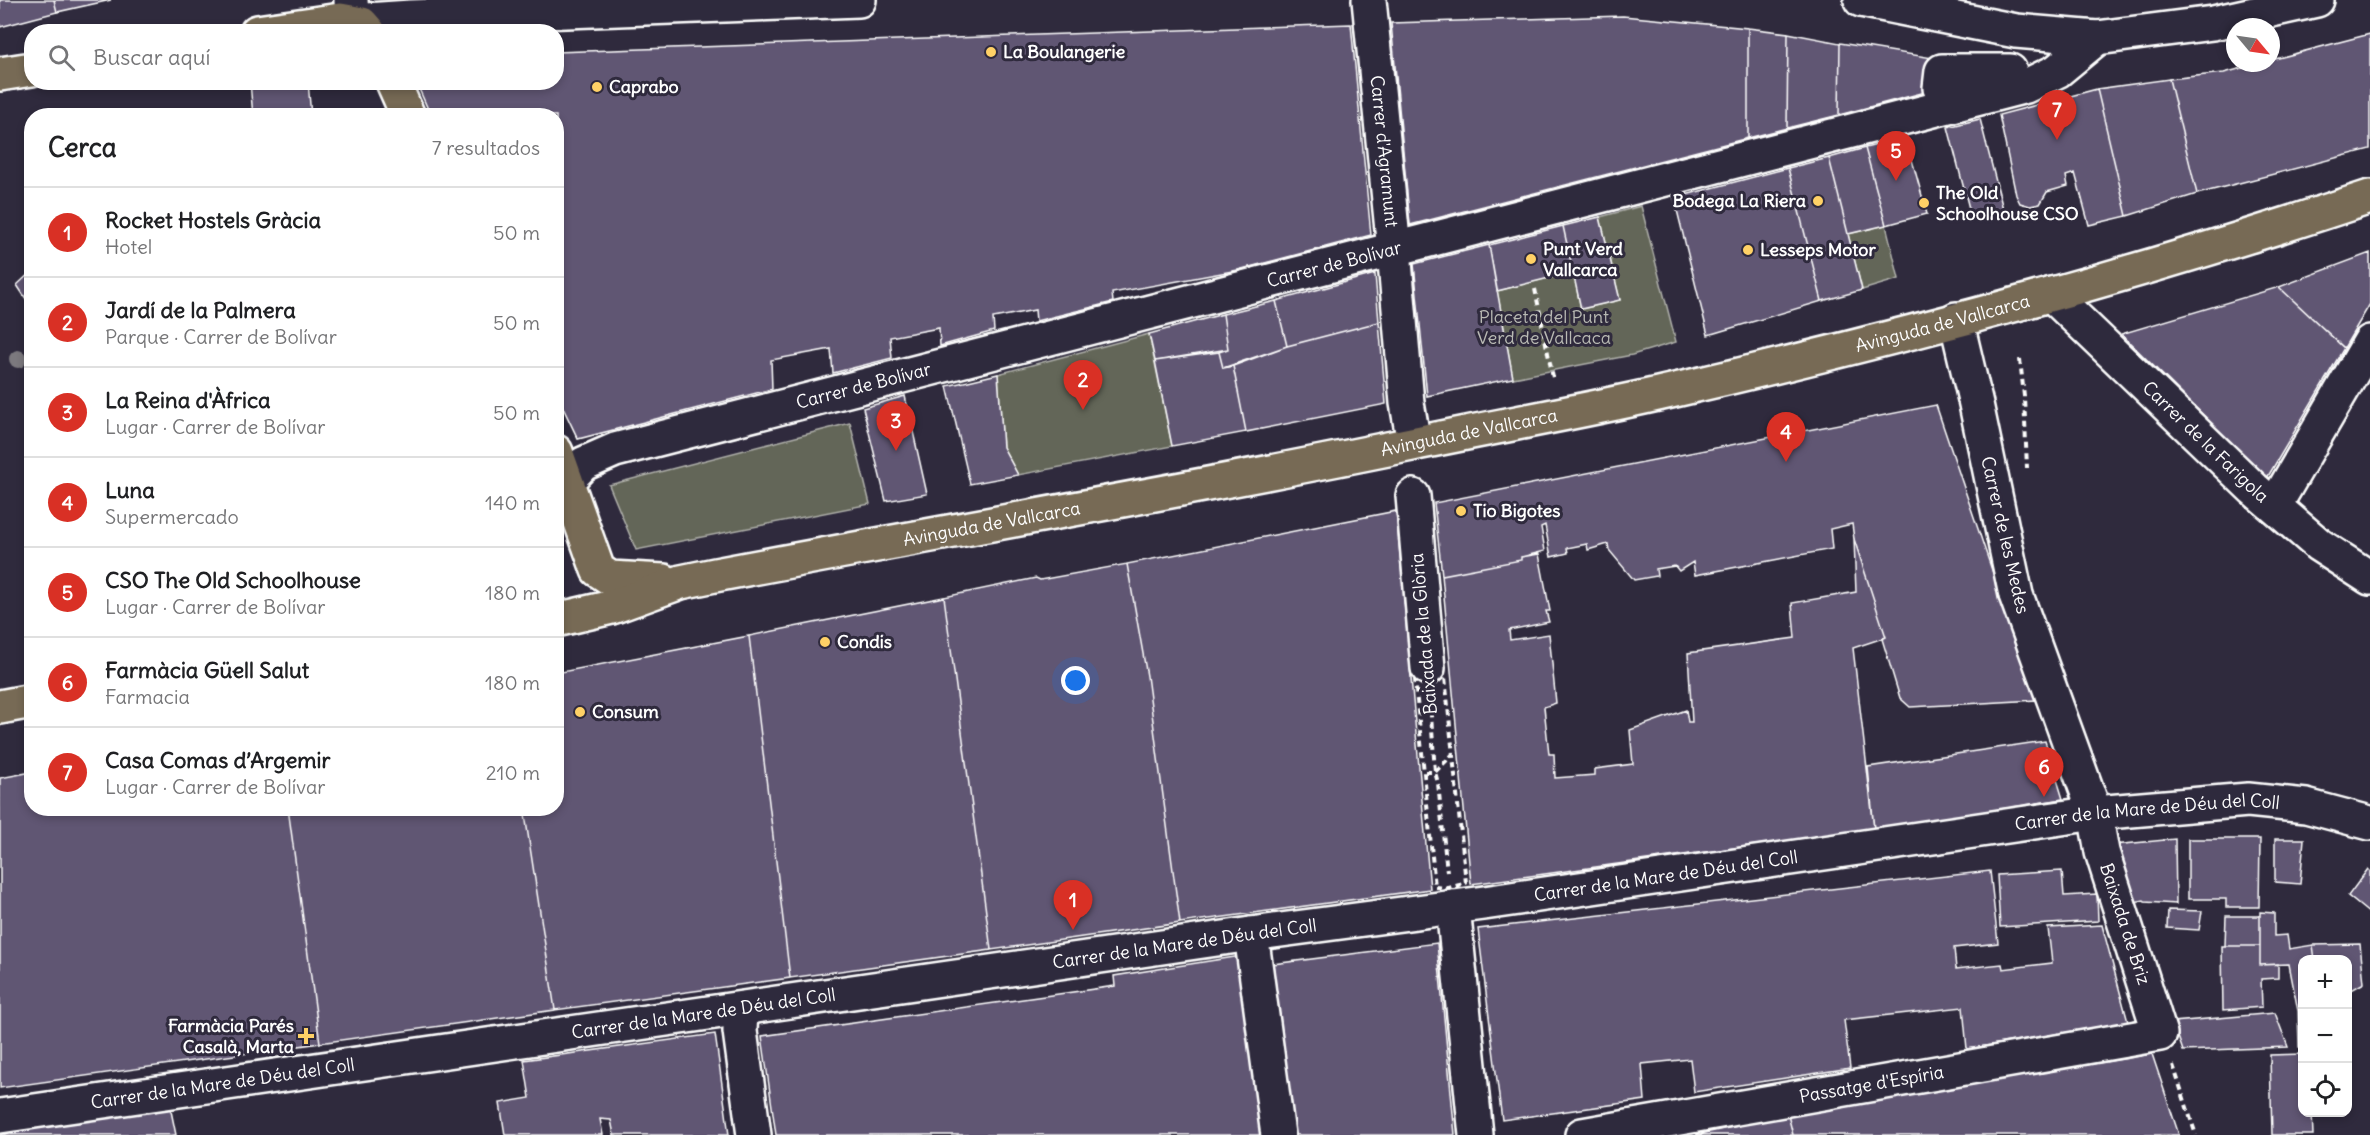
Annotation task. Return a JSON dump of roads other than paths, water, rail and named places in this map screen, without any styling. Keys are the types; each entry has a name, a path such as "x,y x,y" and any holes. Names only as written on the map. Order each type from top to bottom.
{"main road":[{"path":"317,24 357,18"},
{"path":"0,74 24,70"},
{"path":"397,90 404,108"},
{"name":"Avinguda de Vallcarca","path":"564,618 612,608 681,582 1414,443 1668,392 1877,341 2051,294 2294,222 2370,197"},
{"path":"564,489 596,566 602,574 620,580 681,582"},
{"path":"0,707 24,702"}],"street":[{"path":"357,18 592,6 860,0"},
{"name":"Carrer d'Agramunt","path":"1369,0 1407,403 1414,443"},
{"path":"1860,0 2016,31 2097,38 2213,22 2317,0"},
{"name":"Carrer de Bolívar","path":"564,476 584,464 615,450 2026,86 2057,71 2097,38"},
{"name":"Carrer de la Farigola","path":"2051,294 2254,489 2319,545 2370,578"},
{"name":"Carrer de les Medes","path":"1956,319 2016,595 2095,813"},
{"path":"2275,505 2370,342"},
{"name":"Baixada de la Glòria","path":"1413,496 1429,679"},
{"name":"Carrer de la Mare de Déu del Coll","path":"0,1116 1251,934 1450,889 2095,813 2248,800 2306,806 2370,823"},
{"name":"Baixada de Briz","path":"2095,813 2102,852 2166,1048"},
{"path":"1450,889 1476,1135"},
{"path":"1251,934 1278,1135"},
{"path":"741,1008 740,1031 754,1135"},
{"name":"Passatge d'Espíria","path":"1582,1135 2166,1048"}],"place":[{"name":"La Boulangerie","path":"991,52"},
{"name":"Caprabo","path":"597,87"},
{"name":"Casa Comas d’Argemir","path":"2057,140"},
{"name":"CSO The Old Schoolhouse","path":"1896,181"},
{"name":"Bodega La Riera","path":"1818,201"},
{"name":"The Old Schoolhouse CSO","path":"1924,203"},
{"name":"Lesseps Motor","path":"1748,250"},
{"name":"Punt Verd Vallcarca","path":"1531,259"},
{"name":"Jardí de la Palmera","path":"1083,410"},
{"name":"La Reina d'Àfrica","path":"896,451"},
{"name":"Luna","path":"1786,462"},
{"name":"Tio Bigotes","path":"1461,511"},
{"name":"Condis","path":"825,642"},
{"name":"Consum","path":"580,712"},
{"name":"Farmàcia Güell Salut","path":"2044,797"},
{"name":"Rocket Hostels Gràcia","path":"1073,930"},
{"name":"Farmàcia Parés Casalà, Marta","path":"306,1036"}],"park label":[{"name":"Placeta del Punt Verd de Vallcaca","path":"1544,327"}]}
